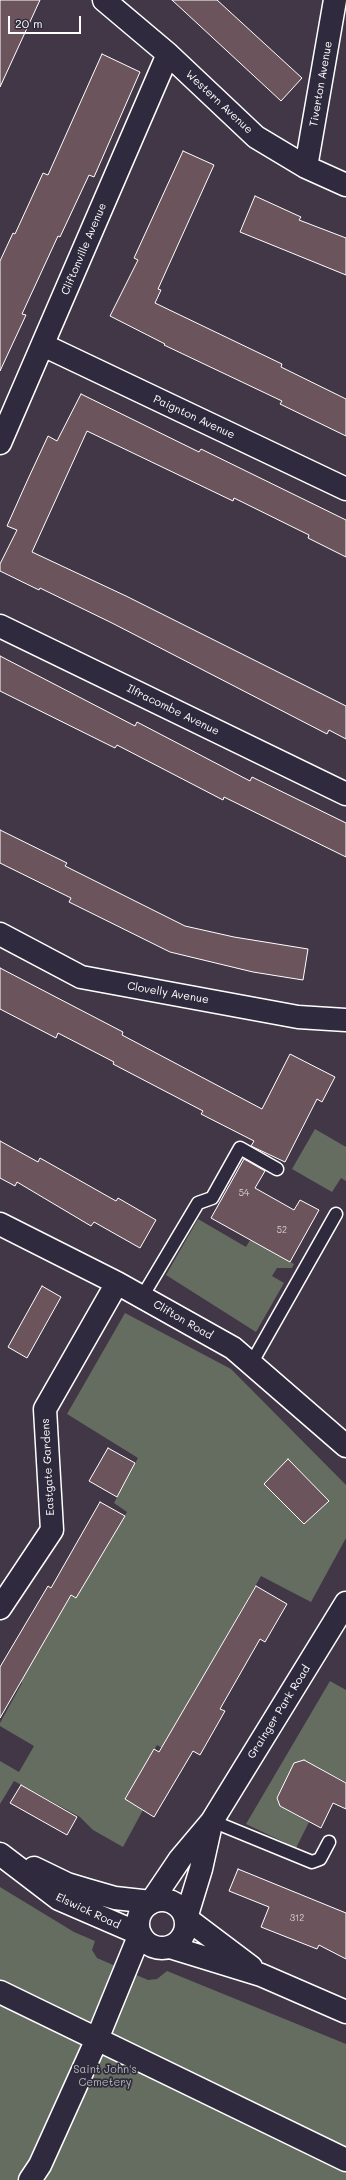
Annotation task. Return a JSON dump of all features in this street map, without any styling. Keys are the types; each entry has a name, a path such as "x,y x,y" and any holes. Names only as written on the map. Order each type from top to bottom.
{"street":[{"name":"Western Avenue","path":"104,0 168,54 256,137 306,167 346,185"},
{"name":"Tiverton Avenue","path":"306,167 335,0"},
{"name":"Cliftonville Avenue","path":"0,443 168,54"},
{"name":"Paignton Avenue","path":"43,345 346,489"},
{"name":"Ilfracombe Avenue","path":"0,626 346,794"},
{"name":"Clovelly Avenue","path":"0,934 81,977 298,1017 346,1020"},
{"name":"Clifton Road","path":"0,1224 117,1283 233,1348 346,1446"},
{"name":"Eastgate Gardens","path":"0,1608 52,1530 45,1410 117,1283"},
{"name":"Grainger Park Road","path":"151,1902 180,1859 212,1821 346,1603"},
{"name":"Grainger Park Road","path":"186,1918 201,1869 212,1821"},
{"name":"Elswick Road","path":"0,1854 67,1884 115,1898 151,1902 165,1900 172,1902 183,1911 186,1918 261,1976"},
{"name":"Elswick Road","path":"0,1854 59,1899 140,1934"},
{"name":"Elswick Road","path":"151,1902 141,1913 138,1927 145,1942 153,1946 170,1947 261,1976 346,2012"},
{"path":"170,1947 176,1944 185,1932 186,1918"},
{"path":"30,2180 40,2165 97,2039 140,1934"},
{"path":"0,1992 346,2160"}],"lane":[{"path":"142,1297 198,1203 212,1198 240,1148 277,1169"},
{"path":"251,1364 336,1214"},
{"path":"212,1821 312,1862 320,1859 329,1842"}],"green space":[{"path":"315,1129 346,1147 346,1181 341,1178 332,1192 292,1169"},
{"path":"198,1219 246,1247 250,1240 294,1264 292,1268 277,1268 272,1276 284,1283 256,1332 166,1275"},
{"path":"125,1313 231,1369 346,1485 346,1538 311,1602 261,1576 162,1748 157,1745 125,1799 143,1810 123,1847 93,1830 80,1817 14,1781 0,1804 0,1761 19,1772 34,1746 0,1726 0,1723 22,1683 21,1682 24,1676 69,1598 71,1596 76,1598 127,1512 114,1503 138,1458 67,1414"},
{"path":"330,1681 346,1690 346,1782 304,1760 282,1788 277,1798 280,1806 309,1822 296,1848 246,1824"},
{"name":"Saint John's Cemetery","path":"0,1887 74,1932 95,1941 92,1950 97,1958 148,1980 157,1979 167,1971 346,2044 346,2180 0,2180"}],"building":[{"path":"0,0 40,0 0,87"},
{"path":"172,0 217,0 302,78 281,101"},
{"path":"102,54 140,72 94,177 89,175 60,237 58,236 22,314 26,315 0,371 0,261 13,233 15,234 43,173 48,175"},
{"path":"183,151 214,165 158,289 161,290 155,303 282,364 281,367 346,399 346,436 280,404 282,401 164,345 165,344 110,316 138,260 134,258"},
{"path":"255,196 301,217 299,220 346,238 346,275 240,232"},
{"path":"81,394 199,452 201,449 346,520 346,557 308,538 309,535 234,498 233,501 87,431 32,552 126,596 346,706 346,739 329,730 327,734 112,623 40,588 39,590 0,571 0,564 17,530 7,526 28,479 48,436 57,441"},
{"path":"0,656 135,726 137,722 250,781 252,777 346,823 346,857 224,797 223,800 117,745 115,748 0,691"},
{"path":"0,830 67,863 65,866 185,926 234,937 308,949 303,980 253,972 170,952 69,902 71,898 0,863"},
{"path":"0,968 123,1032 122,1035 262,1109 290,1054 335,1077 322,1102 317,1099 285,1162 251,1146 254,1141 201,1114 203,1111 113,1064 114,1062 58,1033 56,1038 0,1009"},
{"path":"0,1141 38,1162 40,1158 116,1201 118,1198 156,1220 140,1248 94,1222 91,1226 17,1182 15,1186 0,1178"},
{"path":"244,1159 265,1171 255,1188 294,1210 300,1200 319,1210 290,1262 211,1218"},
{"path":"42,1286 61,1297 27,1358 8,1347"},
{"path":"108,1448 135,1463 117,1497 89,1481"},
{"path":"288,1459 329,1501 304,1524 264,1484"},
{"path":"100,1502 125,1516 76,1598 71,1595 0,1718 0,1667 48,1586 51,1588"},
{"path":"256,1586 287,1604 265,1642 260,1639 220,1709 225,1711 200,1755 193,1751 154,1817 125,1799 154,1749 159,1752"},
{"path":"304,1760 346,1783 346,1809 333,1803 321,1828 280,1806 277,1798 294,1763"},
{"path":"21,1785 77,1817 67,1835 10,1803"},
{"path":"238,1869 346,1913 346,1959 319,1945 317,1949 261,1927 269,1907 229,1891"}]}
